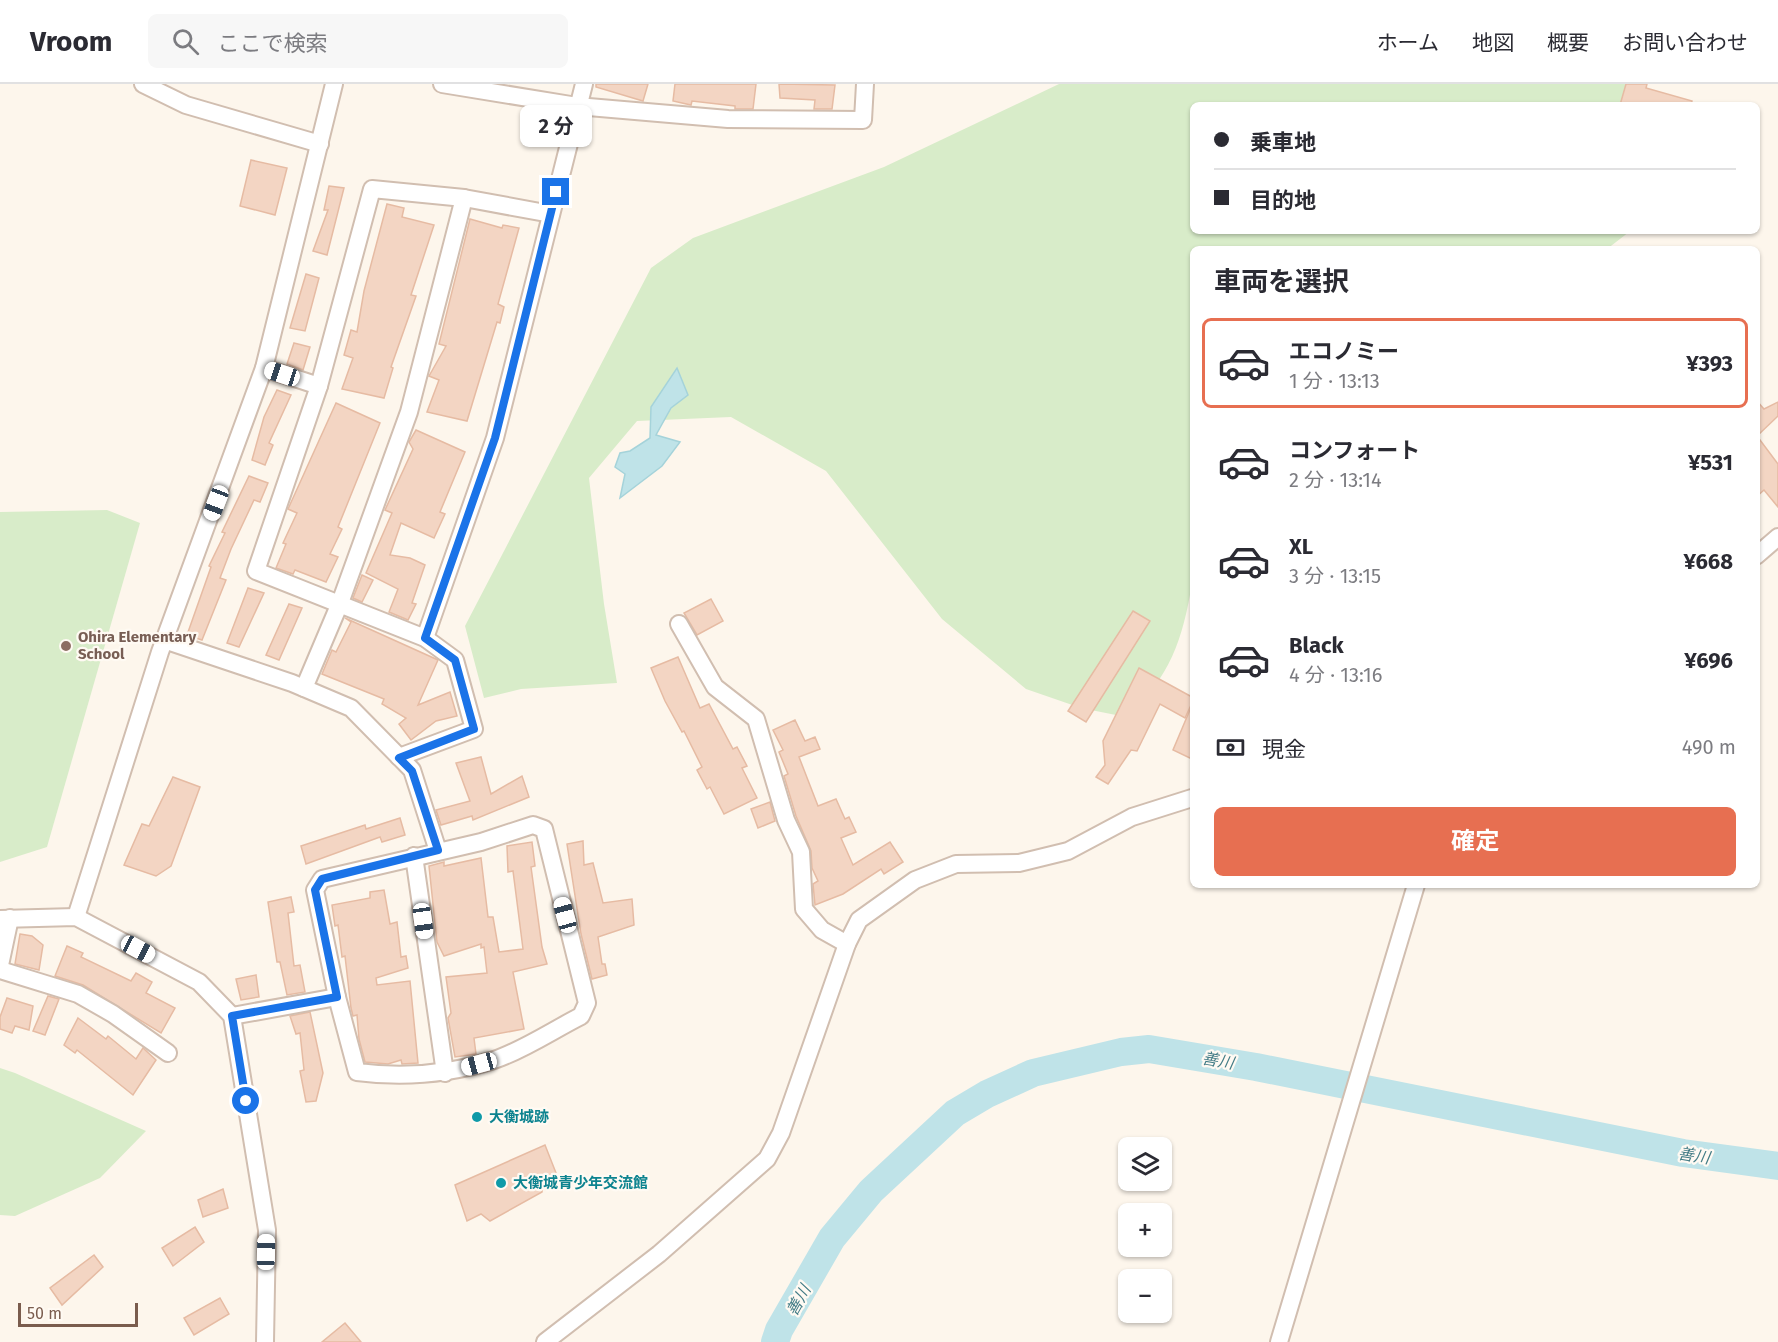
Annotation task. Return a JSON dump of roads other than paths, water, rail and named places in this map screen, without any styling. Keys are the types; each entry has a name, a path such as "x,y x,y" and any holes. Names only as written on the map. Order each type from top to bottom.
{"street":[{"path":"143,84 186,105 320,144"},
{"path":"76,916 164,640 264,368 334,84"},
{"path":"442,84 577,106 728,119 863,120 865,84"},
{"path":"425,638 495,438 584,84"},
{"path":"399,758 474,729 455,660 425,638 256,571 319,386 372,189 464,198 551,214"},
{"path":"304,688 340,603 409,412 464,198"},
{"path":"264,368 319,386"},
{"path":"1760,553 1778,537"},
{"path":"679,624 715,687 756,719 786,820 801,852 804,909 822,930 847,944"},
{"path":"164,640 304,688 351,708 412,771 438,850"},
{"path":"545,1342 659,1254 767,1159 782,1133 847,944 859,920 915,880 956,864 1019,863 1068,851 1132,817 1190,799"},
{"path":"532,825 544,829 587,1003 581,1016 496,1059 445,1073 381,1075 357,1072 337,997 315,890 322,879 414,856 481,842 532,825"},
{"path":"414,856 445,1073"},
{"path":"1279,1342 1415,888"},
{"path":"0,965 5,919 76,916 199,982 232,1016 267,1230 265,1342"},
{"path":"0,970 78,994 113,1014 168,1053"},
{"path":"232,1016 337,997"}],"water":[{"path":"677,368 688,395 671,408 656,435 680,442 662,466 620,498 625,474 615,467 620,453 630,451 650,438 651,407"}],"waterway":[{"name":"善川","path":"775,1342 779,1330 832,1238 871,1191 955,1113 987,1094 1033,1073 1121,1052 1149,1049 1256,1067 1683,1153 1778,1166"}],"place":[{"name":"Ohira Elementary School","path":"66,646"},
{"name":"大衡城跡","path":"477,1117"},
{"name":"大衡城青少年交流館","path":"501,1183"}]}
